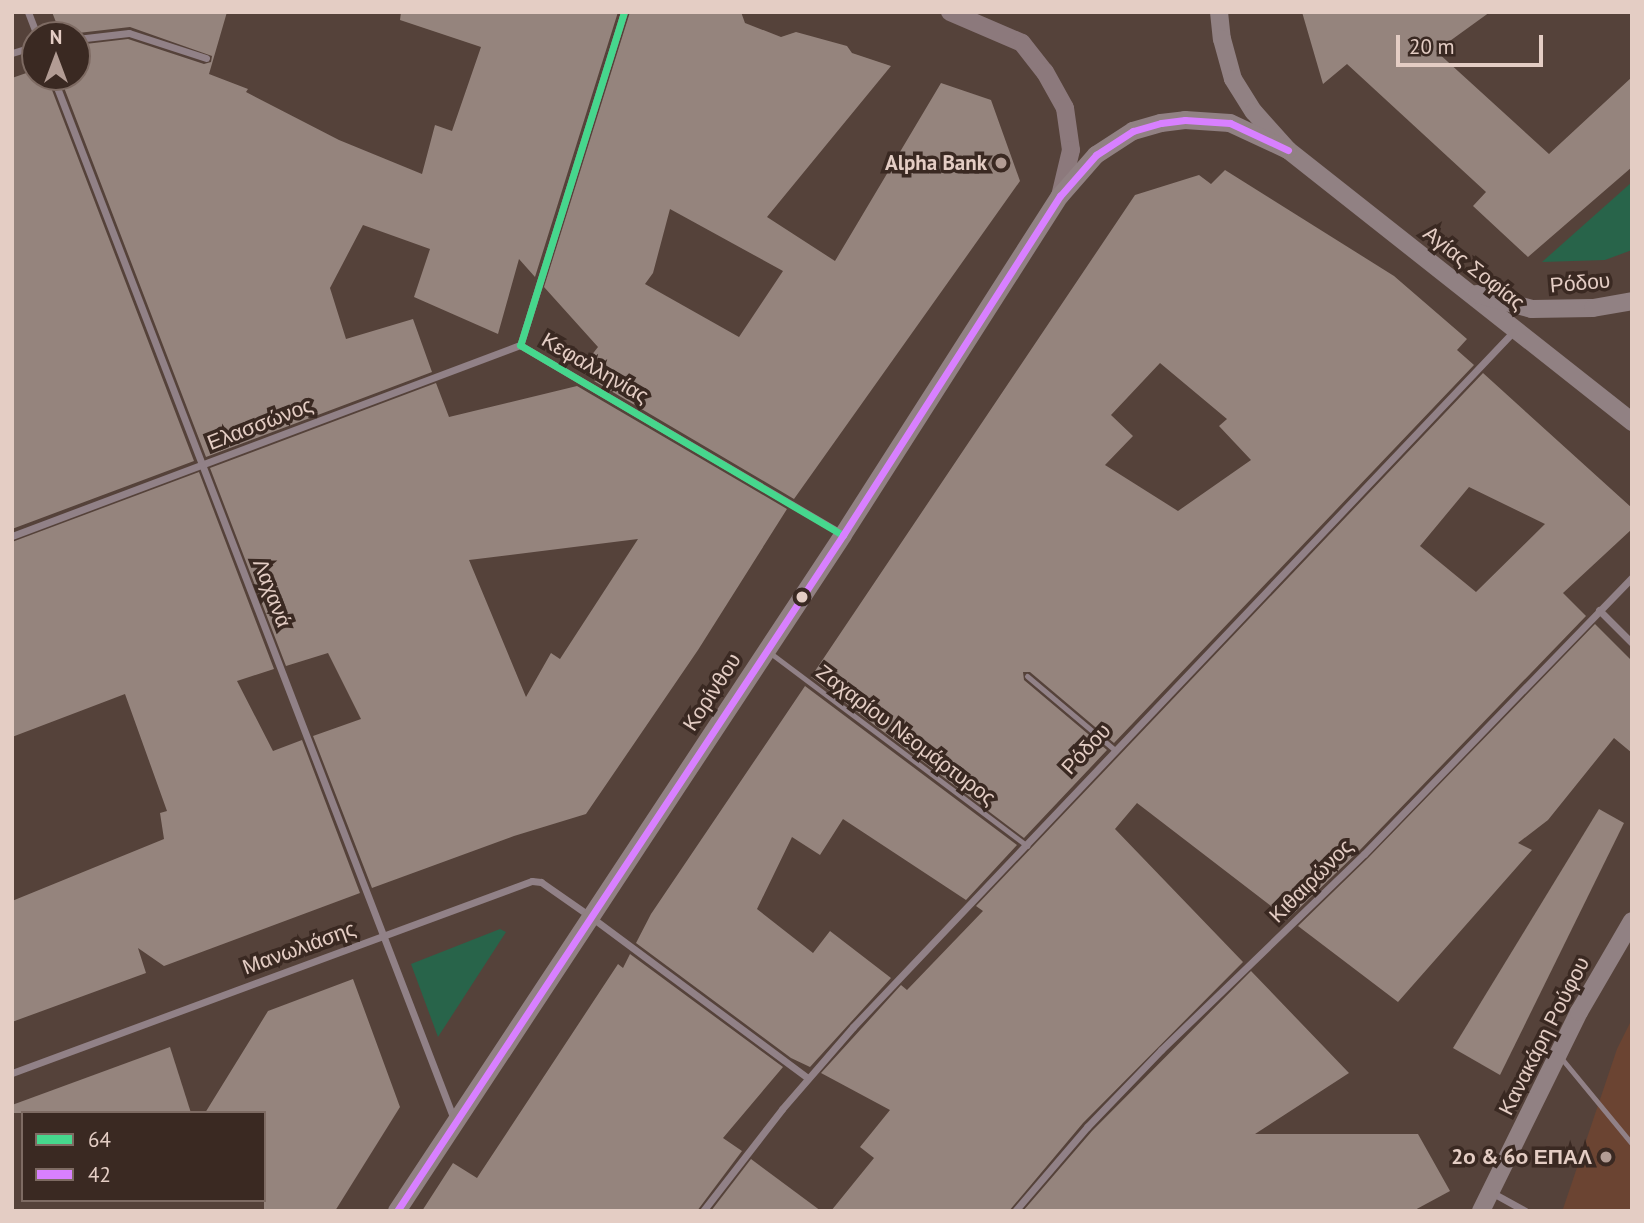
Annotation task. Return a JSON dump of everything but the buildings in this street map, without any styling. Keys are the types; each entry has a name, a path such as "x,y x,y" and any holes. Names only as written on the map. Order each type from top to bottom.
{"main road":[{"path":"950,12 1022,43 1045,72 1065,108 1071,149 1060,196"},
{"path":"1219,12 1222,39 1233,79 1254,112 1288,149"},
{"name":"Κορίνθου","path":"397,1210 843,535 1060,196 1096,155 1133,131 1161,123 1185,120 1230,123 1288,149"},
{"name":"Αγίας Σοφίας","path":"1288,149 1632,422"},
{"name":"Ρόδου","path":"1452,281 1480,296 1532,309 1592,308 1632,301"},
{"name":"Κανακάρη Ρούφου","path":"1481,1211 1558,1054 1632,920"}],"street":[{"name":"Κεφαλληνίας","path":"624,12 520,345 843,535"},
{"path":"91,37 129,33 206,58"},
{"name":"Λαχανά","path":"58,91 386,935 455,1122"},
{"name":"Ρόδου","path":"703,1211 808,1078 1515,330"},
{"name":"Ελασσώνος","path":"12,536 520,345"},
{"name":"Κιθαιρώνος","path":"1015,1211 1087,1127 1161,1050 1354,864 1632,577"},
{"path":"1599,610 1632,643"},
{"name":"Μανωλιάσης","path":"12,1073 532,881 541,882 591,917"},
{"path":"591,917 808,1078"},
{"path":"1491,1192 1525,1211"}],"lane":[{"name":"Ζαχαρίου Νεομάρτυρος","path":"767,650 1027,846"},
{"path":"1027,676 1116,751"},
{"path":"1558,1054 1632,1144"}],"shaded area":[{"name":"2ο & 6ο ΕΠΑΛ","path":"1632,1019 1632,1211 1567,1211 1563,1209 1617,1049"}],"green space":[{"path":"1632,182 1632,250 1605,260 1542,262"},
{"path":"500,929 506,932 438,1037 411,964"}],"transit line":[{"name":"64","path":"624,12 520,345 843,535"},
{"name":"42","path":"397,1211 843,535 1060,196 1096,155 1133,131 1161,123 1185,120 1230,123 1288,150"}],"place":[{"name":"Alpha Bank","path":"1001,163"},
{"name":"2ο & 6ο ΕΠΑΛ","path":"1606,1157"}]}
